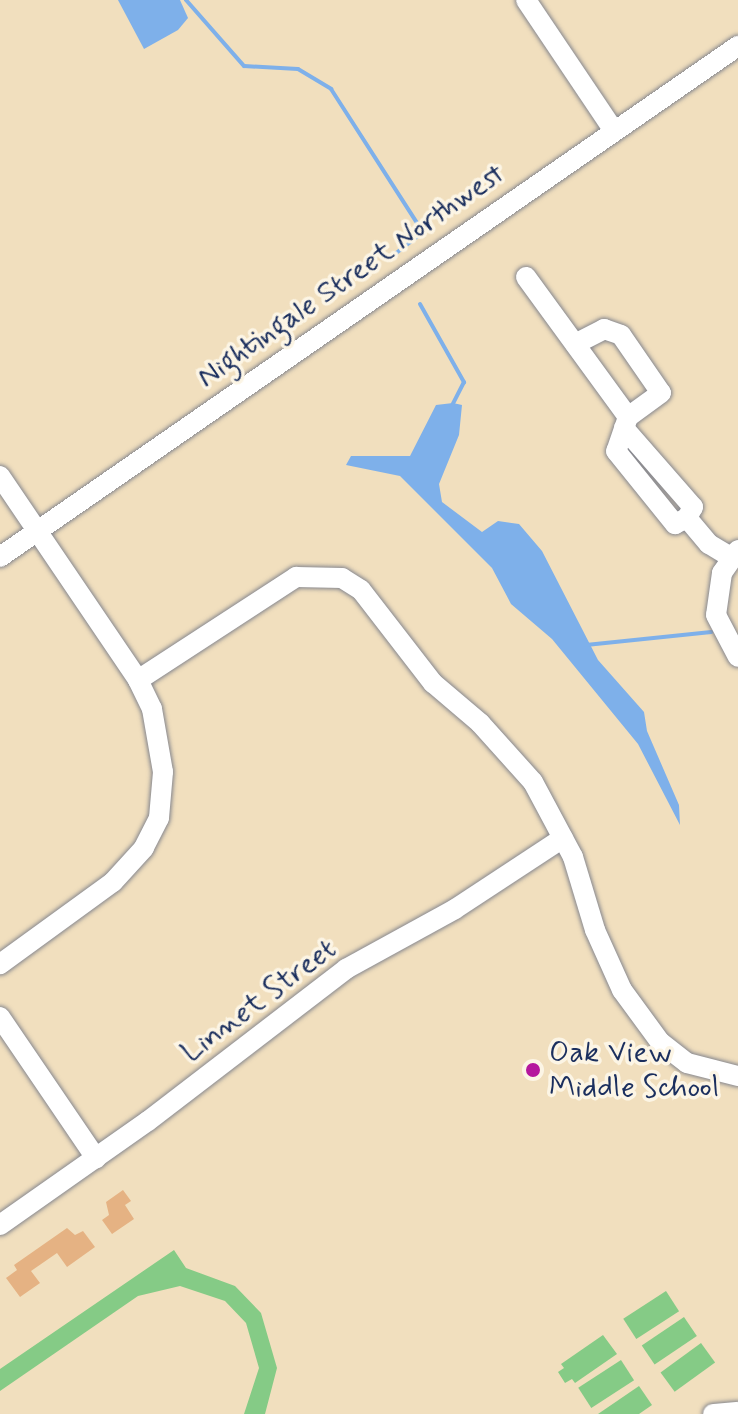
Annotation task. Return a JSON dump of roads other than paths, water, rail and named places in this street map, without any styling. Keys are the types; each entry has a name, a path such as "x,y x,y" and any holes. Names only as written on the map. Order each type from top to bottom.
{"street":[{"path":"526,0 614,131"},
{"name":"Nightingale Street Northwest","path":"0,557 738,46"},
{"path":"526,277 626,422"},
{"path":"575,344 604,329 621,335 661,393 626,422 616,451 675,524 687,518 709,544 734,554 722,573 716,615 738,657"},
{"path":"0,476 138,680 159,736 163,772 159,818 144,848 113,882 0,964"},
{"path":"138,680 296,577 328,576 361,590 433,683 506,750 553,812 622,990 660,1042 687,1063 738,1076"},
{"name":"Linnet Street","path":"0,1225 96,1158 346,969 455,909 563,838"},
{"path":"0,1017 96,1158"},
{"path":"713,1414 738,1412"}],"water":[{"path":"118,0 180,0 188,18 178,30 144,49"},
{"path":"436,405 462,405 459,435 439,484 442,502 482,532 498,521 519,524 542,551 598,660 644,712 647,731 679,805 680,825 638,744 552,639 511,604 492,568 400,476 346,465 351,456 410,456"}],"waterway":[{"path":"186,0 244,66 298,69 331,89 419,226 418,236 396,253"},
{"path":"420,304 464,382 451,407"},
{"path":"586,645 711,632"}],"place":[{"name":"Oak View Middle School","path":"533,1070"}]}
